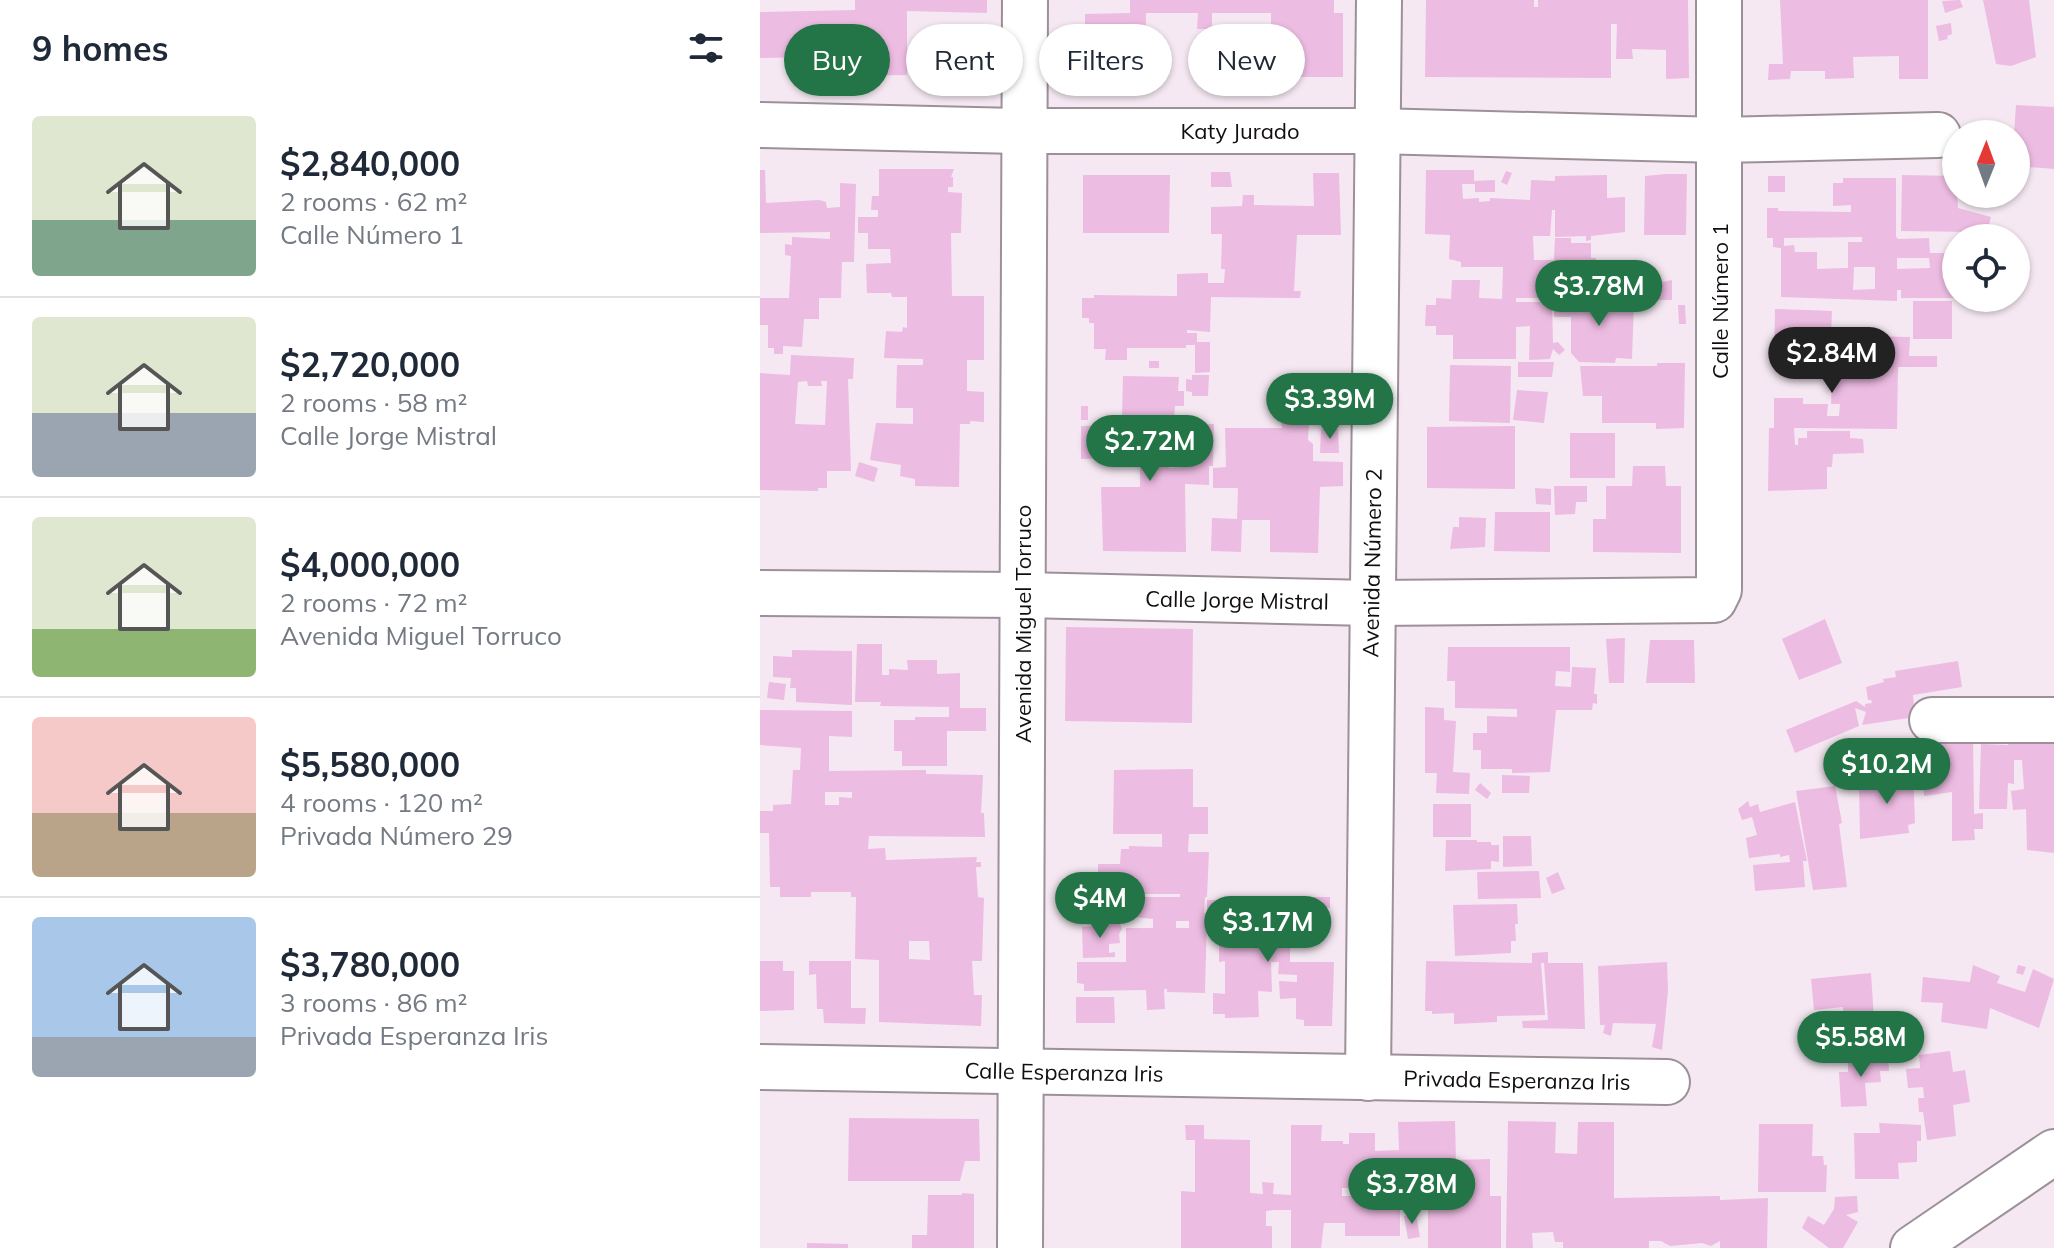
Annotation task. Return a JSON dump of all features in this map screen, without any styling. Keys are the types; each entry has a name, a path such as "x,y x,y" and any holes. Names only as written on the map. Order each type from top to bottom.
{"street":[{"name":"Avenida Miguel Torruco","path":"1020,1248 1025,0"},
{"name":"Avenida Número 2","path":"1368,1078 1379,0"},
{"name":"Calle Número 1","path":"1714,600 1719,590 1719,0"},
{"name":"Katy Jurado","path":"760,125 1023,131 1376,131 1720,140 1938,135"},
{"name":"Calle Jorge Mistral","path":"760,593 1371,603 1714,600"},
{"path":"1932,720 2054,720"},
{"name":"Calle Esperanza Iris","path":"760,1067 1368,1078"},
{"name":"Privada Esperanza Iris","path":"1368,1078 1667,1082"},
{"path":"1913,1248 2054,1152"}],"building":[{"path":"855,0 987,0 987,13 907,11 906,75 890,75 890,24 784,24 784,57 760,58 760,12 855,10"},
{"path":"1130,0 1334,0 1334,13 1343,13 1343,77 1305,77 1305,24 1271,24 1271,13 1212,13 1212,24 1197,24 1198,13 1146,13 1146,24 1085,24 1085,14 1130,13"},
{"path":"1426,0 1534,0 1534,7 1538,7 1538,0 1688,0 1689,78 1666,79 1666,50 1632,49 1633,59 1616,59 1617,24 1611,24 1611,78 1425,77"},
{"path":"1780,0 1928,0 1928,79 1899,79 1899,56 1853,57 1854,78 1825,79 1825,71 1791,71 1790,79 1768,80 1769,64 1783,64"},
{"path":"1960,0 1963,7 1945,13 1942,1"},
{"path":"1983,0 2029,0 2036,57 2011,66 1996,64"},
{"path":"1951,23 1952,34 1947,36 1948,39 1939,41 1936,26"},
{"path":"2016,105 2054,107 2054,169 2030,167 2030,120 2015,120"},
{"path":"879,169 954,169 951,177 953,187 948,187 948,192 962,193 961,233 951,233 952,296 984,296 984,360 967,360 967,391 984,392 984,422 960,424 959,487 915,486 915,479 900,476 901,465 870,460 876,423 913,424 913,408 896,408 897,365 923,365 923,359 884,358 886,331 902,332 903,327 907,328 907,297 867,293 866,264 891,263 890,249 868,249 868,233 858,233 858,217 878,217 878,210 871,210 872,196 879,196"},
{"path":"760,170 765,170 766,203 819,200 826,202 827,208 840,207 840,183 856,184 854,262 842,262 841,298 819,298 819,319 804,319 802,347 783,346 783,354 774,354 774,348 768,348 768,325 760,325 760,298 789,298 791,256 785,255 785,244 792,245 792,237 830,239 830,232 760,233"},
{"path":"1426,170 1474,170 1474,181 1495,180 1495,192 1475,192 1475,184 1462,184 1463,199 1479,198 1479,202 1490,201 1490,198 1530,200 1531,180 1555,181 1555,176 1607,175 1607,198 1625,197 1625,232 1591,236 1591,240 1586,241 1586,236 1555,237 1555,210 1552,210 1550,236 1533,236 1534,260 1554,260 1555,238 1571,238 1571,243 1591,243 1591,258 1596,258 1599,291 1554,294 1554,298 1516,298 1516,302 1552,302 1553,343 1558,342 1565,350 1559,355 1553,349 1550,359 1529,360 1530,326 1516,327 1516,359 1453,359 1453,335 1436,335 1436,326 1425,326 1426,305 1436,305 1436,298 1451,299 1452,280 1480,280 1479,298 1502,299 1503,267 1461,267 1461,262 1449,259 1450,235 1425,234"},
{"path":"1506,171 1512,173 1507,185 1501,182"},
{"path":"1211,172 1230,172 1232,187 1211,187"},
{"path":"1313,173 1339,173 1341,235 1297,235 1294,291 1301,291 1300,298 1211,297 1210,332 1187,330 1187,333 1197,333 1197,342 1210,342 1210,372 1195,373 1195,345 1186,345 1186,348 1127,348 1127,360 1105,360 1106,349 1094,349 1094,323 1089,323 1089,318 1082,318 1082,298 1094,298 1094,295 1177,296 1177,274 1208,273 1208,283 1224,283 1225,269 1221,269 1222,234 1211,234 1211,207 1242,206 1243,195 1254,195 1254,205 1314,206"},
{"path":"1687,174 1686,235 1644,235 1645,176"},
{"path":"1083,175 1170,175 1169,233 1083,233"},
{"path":"1902,175 1942,176 1942,208 1958,208 1991,217 1989,224 1942,224 1942,232 1901,231"},
{"path":"1768,176 1785,176 1785,192 1768,192"},
{"path":"1843,178 1896,178 1896,237 1929,238 1930,253 1942,253 1942,298 1901,298 1901,290 1897,290 1897,301 1781,297 1781,248 1773,247 1773,238 1767,238 1767,208 1778,208 1778,211 1851,212 1851,205 1833,206 1833,183 1843,183","holes":["1862,237 1862,242 1848,242 1848,268 1817,269 1817,252 1795,252 1794,245 1784,246 1784,238","1897,258 1929,258 1930,268 1897,269","1854,267 1875,267 1875,289 1853,290"]},
{"path":"1672,280 1672,300 1658,300 1657,283"},
{"path":"1554,298 1634,300 1632,359 1616,358 1615,363 1579,362 1571,353 1571,317 1554,317"},
{"path":"1913,301 1942,301 1942,312 1952,312 1952,339 1913,339"},
{"path":"1678,305 1685,305 1686,324 1679,324"},
{"path":"1775,309 1832,311 1831,335 1910,337 1909,356 1937,356 1937,367 1898,367 1897,429 1794,428 1795,445 1798,445 1798,438 1807,438 1807,431 1850,431 1850,438 1863,439 1864,453 1833,454 1832,467 1827,467 1827,489 1768,491 1769,428 1774,428 1774,398 1803,398 1803,404 1828,404 1827,416 1839,416 1840,404 1831,404 1832,378 1824,378 1824,365 1774,364"},
{"path":"791,355 854,358 853,379 848,379 851,471 827,471 827,488 818,488 818,491 760,490 760,373 790,375","holes":["807,381 808,386 822,386 821,381 827,381 825,425 795,424 798,382"]},
{"path":"1149,361 1159,361 1159,368 1149,368"},
{"path":"1518,362 1554,362 1552,377 1518,377"},
{"path":"1657,363 1685,363 1684,428 1656,429 1656,423 1602,423 1602,396 1583,396 1580,366 1657,366"},
{"path":"1450,365 1511,366 1510,423 1449,421"},
{"path":"1192,375 1209,375 1208,396 1192,396 1192,392 1186,391 1186,379 1192,380"},
{"path":"1123,376 1179,377 1178,391 1184,391 1184,406 1175,406 1174,419 1122,418"},
{"path":"1517,390 1548,392 1544,423 1513,420"},
{"path":"1081,406 1088,406 1088,420 1081,420"},
{"path":"1281,423 1309,423 1308,440 1313,444 1313,461 1343,462 1343,486 1320,487 1318,553 1270,552 1270,520 1242,520 1241,552 1211,551 1212,518 1237,519 1238,488 1213,488 1213,468 1226,467 1225,428 1282,428"},
{"path":"1214,424 1213,466 1209,466 1209,485 1185,484 1186,552 1103,551 1101,487 1140,487 1140,462 1169,462 1169,468 1184,467 1184,441 1182,434 1177,435 1177,457 1081,459 1081,426"},
{"path":"1515,426 1515,489 1427,488 1427,427"},
{"path":"1321,429 1338,429 1339,453 1320,453"},
{"path":"1570,433 1615,433 1615,478 1570,478"},
{"path":"859,462 878,468 874,482 855,476"},
{"path":"1633,466 1665,466 1666,486 1681,486 1681,553 1593,552 1593,519 1606,519 1606,486 1632,486"},
{"path":"1554,486 1587,486 1587,502 1576,502 1575,514 1555,515"},
{"path":"1535,488 1551,489 1551,505 1536,504"},
{"path":"1495,512 1550,512 1550,552 1494,551"},
{"path":"1459,517 1486,518 1485,547 1450,549 1453,527 1459,527"},
{"path":"1825,619 1842,663 1799,680 1782,639"},
{"path":"1066,627 1193,629 1192,723 1065,721"},
{"path":"1625,638 1624,683 1609,683 1606,639"},
{"path":"1650,640 1694,640 1695,683 1646,683"},
{"path":"857,644 882,644 882,675 889,675 889,669 908,670 907,660 937,660 937,674 960,673 960,708 986,708 986,731 947,731 947,766 902,766 902,751 894,751 894,720 949,717 949,707 880,706 881,702 855,702"},
{"path":"1448,647 1570,647 1570,672 1556,671 1555,686 1571,687 1572,667 1596,668 1594,694 1597,694 1597,704 1593,703 1592,710 1556,710 1550,772 1512,773 1512,769 1481,769 1481,750 1473,750 1473,733 1487,733 1487,716 1517,717 1517,709 1455,708 1455,681 1447,681"},
{"path":"792,650 852,651 852,705 796,702 796,688 790,688 791,678 773,677 773,656 792,657"},
{"path":"1958,661 1962,687 1913,695 1915,717 1862,725 1866,712 1855,708 1859,726 1795,753 1786,730 1856,701 1865,707 1865,704 1872,703 1868,700 1866,687 1896,677 1895,671"},
{"path":"769,682 786,684 784,700 767,698"},
{"path":"1425,707 1444,708 1444,720 1456,721 1453,772 1470,773 1469,794 1436,793 1437,773 1425,773"},
{"path":"760,710 852,711 852,737 829,736 829,771 926,770 926,774 983,775 981,813 984,813 985,837 869,836 868,849 885,848 886,860 977,857 976,862 981,862 981,867 976,867 978,897 984,898 982,961 972,961 974,995 982,995 981,1026 879,1022 879,960 855,959 856,897 851,897 851,892 811,892 811,897 780,897 780,887 770,887 769,833 760,833 760,811 773,811 773,805 791,804 793,770 800,770 801,748 760,745","holes":["825,792 852,792 852,798 839,797 839,805 825,805","909,941 929,941 930,960 909,959"]},
{"path":"1973,735 1974,814 1983,813 1983,829 1974,829 1975,840 1952,841 1952,792 1924,796 1922,743"},
{"path":"2054,739 2054,853 2027,850 2026,809 2013,810 2011,791 2024,789 2022,760 2014,760 2014,784 2008,783 2007,809 1979,809 1981,744 2008,745 2008,740"},
{"path":"1193,769 1193,807 1208,807 1208,834 1189,834 1188,852 1209,852 1204,913 1207,913 1207,900 1218,900 1218,916 1207,915 1205,993 1167,992 1164,989 1165,1009 1147,1010 1146,990 1084,991 1084,984 1077,983 1077,962 1126,962 1126,928 1153,928 1153,919 1126,916 1127,897 1180,897 1180,894 1098,894 1098,864 1120,864 1121,849 1129,849 1129,846 1162,847 1162,834 1113,834 1114,770","holes":["1176,921 1189,921 1189,928 1176,928"]},
{"path":"1913,769 1915,823 1908,825 1909,833 1860,839 1859,783 1896,778 1896,771"},
{"path":"1502,775 1530,776 1529,793 1502,793"},
{"path":"1480,783 1491,793 1487,799 1475,790"},
{"path":"1835,786 1842,823 1839,824 1847,887 1813,890 1796,791"},
{"path":"1748,801 1750,807 1758,804 1760,812 1795,802 1807,861 1803,861 1805,887 1755,891 1753,865 1790,862 1789,855 1780,857 1780,854 1749,858 1746,838 1757,835 1752,817 1742,820 1738,809"},
{"path":"1433,804 1471,804 1471,837 1433,837"},
{"path":"1503,836 1531,836 1532,866 1503,867"},
{"path":"1446,840 1477,840 1499,845 1499,862 1491,861 1491,869 1445,871"},
{"path":"1539,871 1541,898 1478,899 1477,872"},
{"path":"1558,872 1565,889 1552,894 1546,878"},
{"path":"1079,884 1092,884 1092,897 1079,897"},
{"path":"1309,897 1330,897 1330,908 1309,907"},
{"path":"1219,902 1290,902 1290,962 1334,962 1332,1026 1304,1026 1304,1020 1296,1019 1296,998 1280,999 1279,981 1297,982 1297,975 1278,974 1279,962 1271,962 1272,992 1258,991 1259,1017 1225,1018 1225,1014 1213,1014 1213,993 1225,994 1225,961 1219,962"},
{"path":"1517,904 1516,941 1511,941 1511,953 1455,956 1453,905"},
{"path":"1113,922 1120,924 1122,929 1120,943 1109,944 1109,953 1115,952 1115,957 1083,958 1082,927 1108,926"},
{"path":"1548,952 1548,963 1583,963 1585,1029 1523,1028 1522,1021 1548,1020 1544,963 1541,963 1545,1015 1497,1016 1497,1022 1454,1024 1454,1013 1432,1014 1432,1011 1425,1011 1426,961 1532,963 1532,953"},
{"path":"760,961 783,961 783,971 794,971 794,1010 760,1011"},
{"path":"809,961 851,961 851,1008 866,1008 865,1024 824,1023 823,1009 817,1009 816,974 809,975"},
{"path":"1667,962 1668,991 1662,1050 1652,1047 1656,1024 1613,1023 1611,1036 1603,1033 1605,1025 1600,1025 1598,966"},
{"path":"1973,965 2000,976 1997,983 2025,992 2033,969 2054,979 2039,1028 1990,1008 1987,1029 1941,1022 1943,1003 1921,1002 1923,977 1970,982"},
{"path":"2018,965 2026,967 2023,975 2016,973"},
{"path":"1871,973 1874,1019 1844,1024 1843,1007 1814,1010 1811,979"},
{"path":"1076,997 1114,997 1115,1023 1076,1023"},
{"path":"1950,1051 1953,1072 1965,1070 1970,1102 1953,1105 1956,1136 1927,1140 1923,1112 1919,1112 1918,1098 1924,1098 1923,1087 1908,1088 1906,1069 1920,1068 1919,1055"},
{"path":"1888,1055 1889,1071 1880,1071 1881,1082 1865,1083 1867,1106 1841,1107 1839,1072 1848,1072 1848,1059"},
{"path":"849,1118 979,1119 980,1161 965,1161 960,1181 848,1181"},
{"path":"1455,1121 1456,1160 1490,1159 1490,1196 1501,1196 1501,1248 1428,1248 1428,1196 1425,1196 1425,1208 1418,1208 1417,1196 1400,1197 1400,1236 1345,1236 1345,1223 1324,1223 1321,1248 1291,1248 1291,1210 1275,1210 1266,1211 1266,1226 1272,1226 1272,1248 1181,1248 1181,1191 1195,1192 1195,1140 1186,1140 1185,1125 1204,1125 1204,1139 1250,1140 1250,1193 1263,1194 1262,1182 1274,1183 1273,1194 1291,1195 1291,1125 1322,1125 1321,1141 1343,1141 1343,1144 1349,1144 1349,1133 1375,1133 1375,1151 1399,1150 1398,1122","holes":["1356,1181 1368,1181 1368,1196 1342,1196 1342,1188 1356,1188"]},
{"path":"1508,1121 1556,1122 1555,1153 1577,1154 1578,1122 1614,1122 1614,1198 1768,1198 1767,1248 1720,1248 1720,1241 1711,1246 1702,1243 1670,1246 1661,1241 1649,1241 1649,1248 1563,1248 1563,1242 1555,1242 1553,1232 1532,1233 1533,1248 1506,1248"},
{"path":"1879,1123 1921,1125 1917,1162 1898,1163 1899,1179 1855,1179 1854,1133 1880,1133"},
{"path":"1759,1124 1813,1124 1812,1156 1823,1156 1824,1165 1827,1165 1826,1192 1758,1192"},
{"path":"974,1194 974,1248 912,1248 912,1235 927,1235 928,1195"},
{"path":"1857,1196 1858,1212 1846,1215 1858,1222 1843,1248 1829,1248 1802,1228 1808,1216 1824,1225 1834,1209 1835,1197"},
{"path":"1416,1214 1420,1237 1408,1239 1404,1216"},
{"path":"807,1243 848,1244 848,1248 807,1248"}]}
